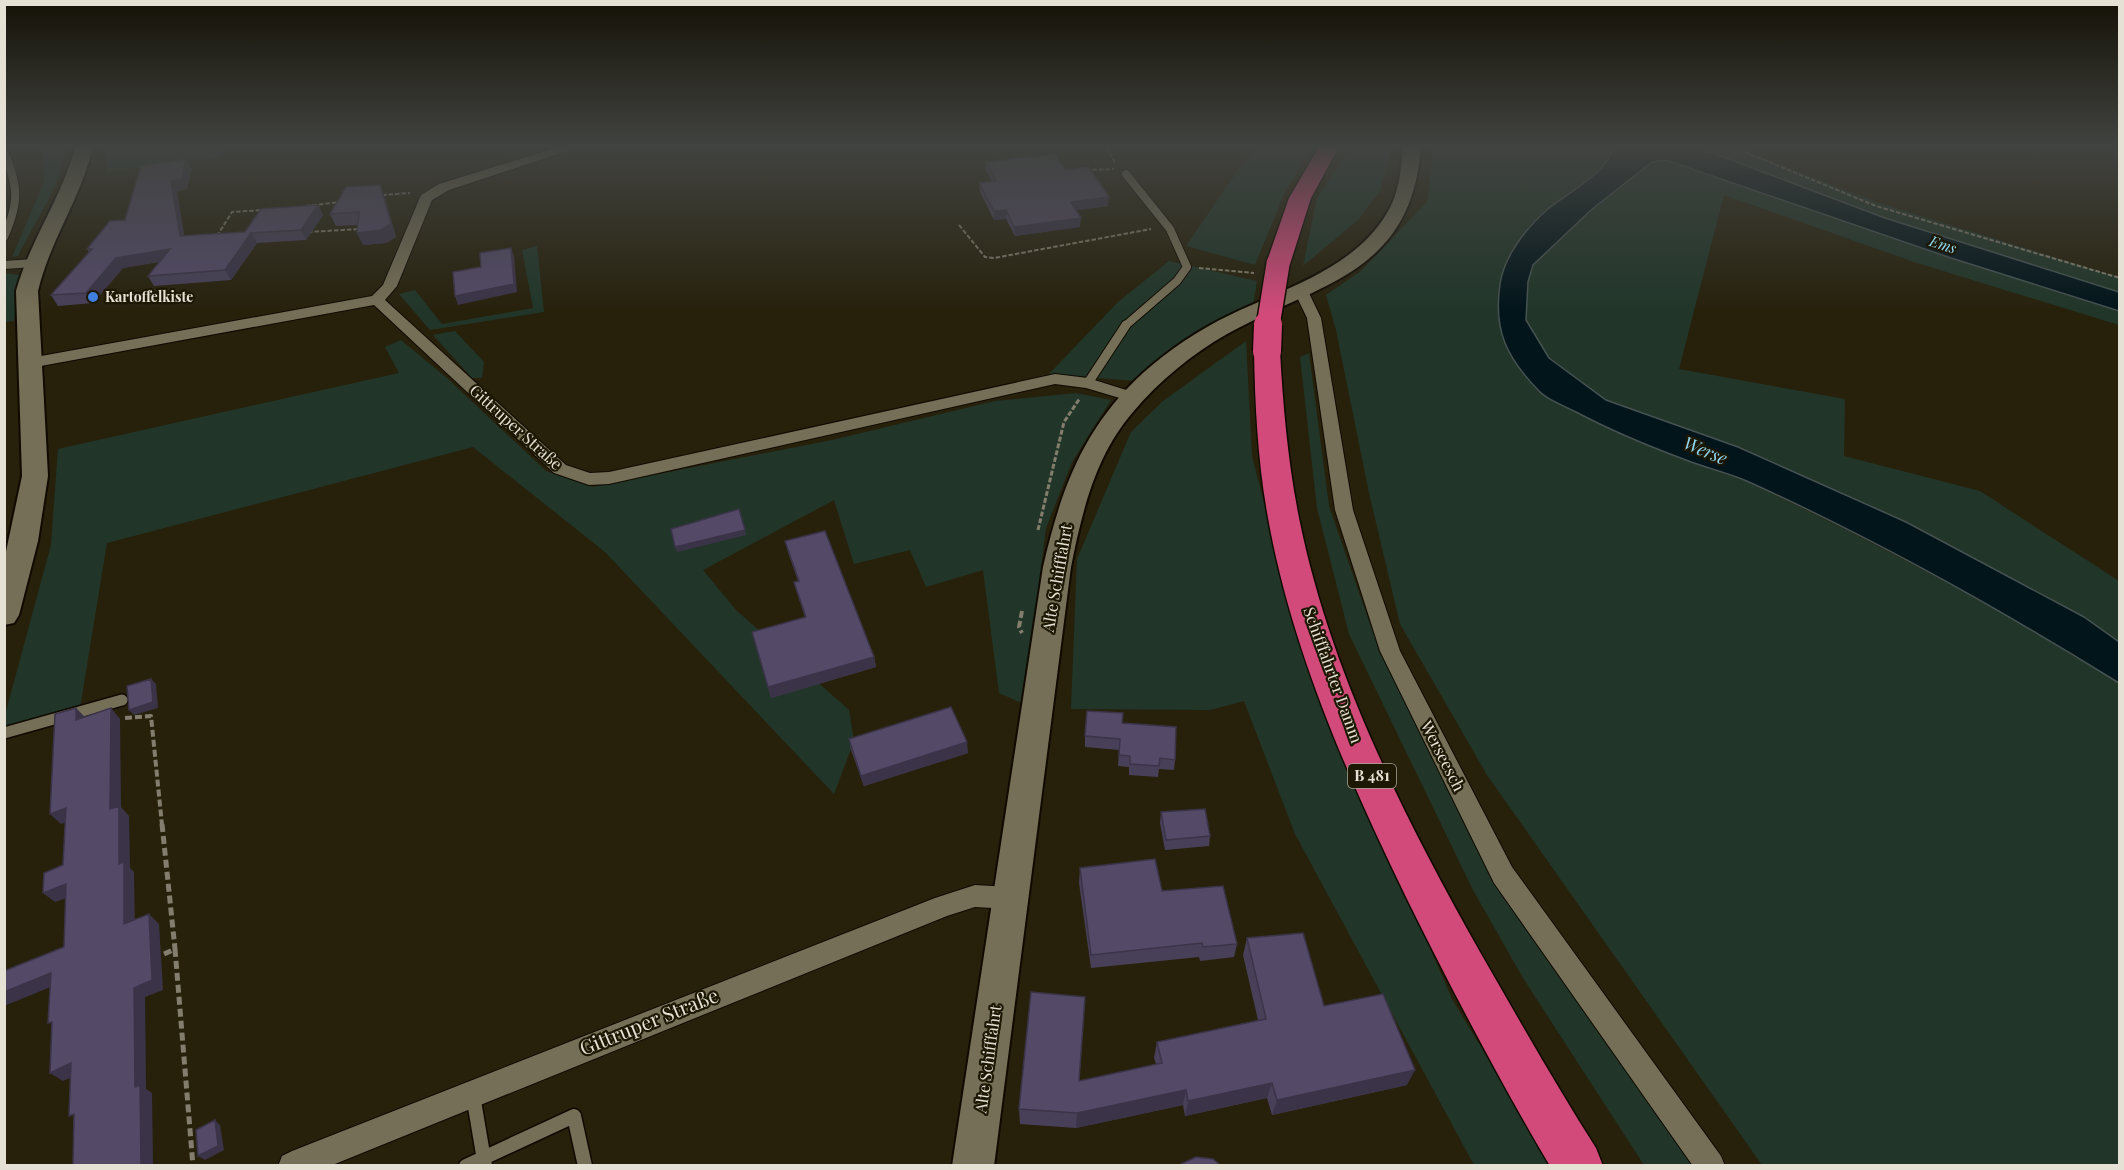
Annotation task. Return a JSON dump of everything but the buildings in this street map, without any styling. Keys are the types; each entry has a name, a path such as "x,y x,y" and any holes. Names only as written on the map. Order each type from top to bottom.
{"highway":[{"name":"Schifffahrter Damm","path":"1299,202 1278,264 1269,311 1267,351 1268,413 1277,480 1301,588 1320,648 1351,729 1411,862 1478,991 1578,1166"}],"street":[{"path":"4,615 24,541 35,476 27,291 34,263 64,202"},
{"path":"30,363 377,300 390,286 425,202"},
{"name":"Alte Schifffahrt","path":"973,1166 1056,578 1069,509 1082,474 1110,424 1156,374 1210,335 1301,291 1353,261 1385,231 1401,202"},
{"name":"Werseesch","path":"1301,291 1314,318 1344,510 1390,651 1503,874 1710,1166"},
{"name":"Gittruper Straße","path":"377,300 560,469 589,479 609,478 1055,379 1088,383 1133,397"},
{"name":"Gittruper Straße","path":"292,1166 944,906 975,896 1010,898"}],"lane":[{"path":"4,237 18,202"},
{"path":"1088,383 1128,322 1177,281 1187,267 1184,250 1148,202"},
{"path":"4,265 34,263"},
{"path":"4,733 123,700"},
{"path":"473,1092 484,1161"},
{"path":"466,1166 484,1161 574,1116 585,1166"}],"path":[{"path":"302,207 338,204 341,202"},
{"path":"1865,202 2120,278"},
{"path":"215,239 231,212 267,209"},
{"path":"959,225 985,256 994,258 1169,228"},
{"path":"301,232 363,229"},
{"path":"1187,267 1251,273"},
{"path":"123,700 124,718 151,716 175,949 193,1166"},
{"path":"164,954 175,949"}],"green space":[{"path":"36,202 46,202 18,256 12,257"},
{"path":"1216,202 1281,202 1255,265 1186,246"},
{"path":"1316,202 1372,202 1358,220 1303,266"},
{"path":"1427,202 1558,202 1529,229 1514,249 1533,384 1540,393 1685,460 1746,481 1847,530 2007,614 2119,683 2119,1165 1762,1165 1487,775 1400,624 1369,493 1336,330 1326,295 1361,271"},
{"path":"1602,202 1722,202 1679,369 1845,399 1844,456 1980,491 2119,581 2119,642 2084,617 1738,447 1606,400 1549,358 1526,320 1528,282 1533,265"},
{"path":"1743,202 1787,202 1948,257 2119,311 2119,325 1914,262"},
{"path":"1842,202 1876,202 2119,277 2119,292 1885,218"},
{"path":"537,246 544,312 430,330 399,294 415,290 442,324 533,308 522,250"},
{"path":"1169,261 1257,281 1253,306 1182,341 1136,381 1049,374 1118,302"},
{"path":"5,273 20,275 14,321 5,322"},
{"path":"455,331 484,362 482,378 472,378 433,335"},
{"path":"401,340 448,379 546,471 593,487 832,440 995,401 1076,393 1111,400 1072,462 1046,528 1024,704 999,693 983,570 926,587 910,550 854,564 834,500 703,570 736,610 849,710 854,741 834,794 605,552 473,447 107,543 80,708 5,728 5,715 51,545 58,449 399,373 385,347"},
{"path":"1246,341 1252,456 1301,648 1452,999 1552,1165 1474,1165 1295,834 1244,701 1210,710 1071,709 1077,559 1131,432 1163,401"},
{"path":"1309,353 1329,506 1380,653 1493,877 1692,1165 1644,1165 1523,978 1473,890 1349,634 1317,508 1300,357"}],"water":[{"name":"Werse","path":"1558,202 1602,202 1533,265 1528,282 1526,320 1549,358 1606,400 1738,447 1906,522 2084,617 2119,642 2119,683 1983,602 1844,527 1749,482 1644,444 1542,394 1518,367 1505,343 1501,330 1498,301 1502,273 1511,253 1532,224"},
{"name":"Ems","path":"1787,202 1842,202 1885,218 2119,292 2119,311 1948,257"}],"place":[{"name":"Kartoffelkiste","path":"93,297"}]}
